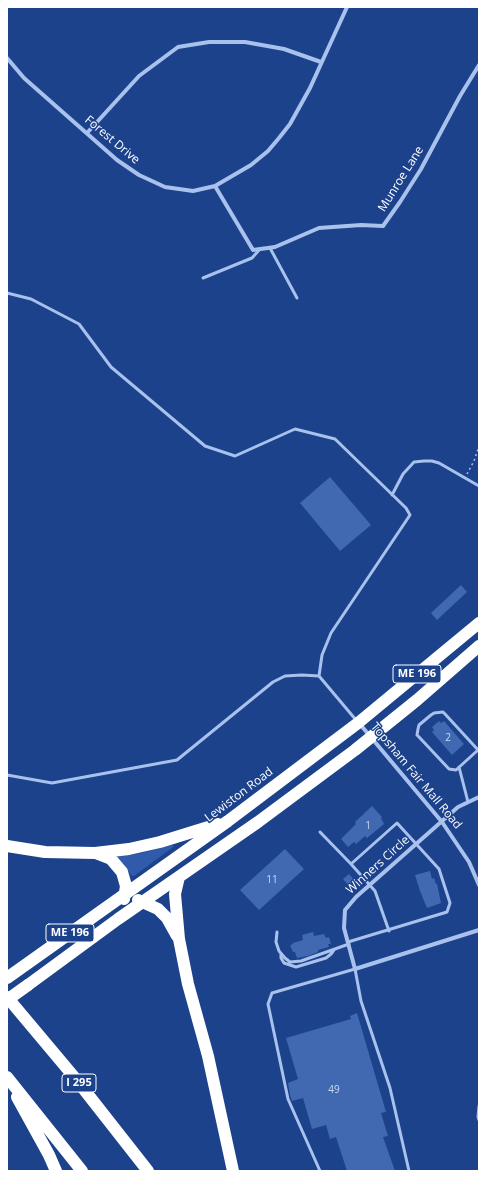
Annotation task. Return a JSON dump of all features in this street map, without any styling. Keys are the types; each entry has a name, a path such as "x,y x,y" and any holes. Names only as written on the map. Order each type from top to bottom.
{"highway":[{"name":"Lewiston Road","path":"12,975 228,821 358,723 479,623"},
{"name":"ME 196","path":"7,998 28,985 118,919 258,822 417,700 479,646"},
{"path":"7,846 45,852 96,853 129,849 160,842 228,821"},
{"path":"96,853 111,859 119,867 126,881 125,895 118,919"},
{"path":"179,877 175,894 179,939 188,984 208,1056 233,1171"},
{"path":"125,895 158,909 164,914 179,939"},
{"name":"I 295","path":"7,998 75,1078 148,1171"},
{"path":"7,1076 82,1171"},
{"path":"7,1081 49,1155 56,1171"}],"street":[{"name":"Forest Drive","path":"7,58 24,78 118,160 139,175 165,187 193,191 215,186 251,165 268,151 279,138 301,106 347,7"},
{"path":"87,133 138,76 178,47 209,42 245,42 284,49 321,62"},
{"name":"Munroe Lane","path":"260,249 275,247 319,228 361,225 383,226 422,169 460,96 479,66"},
{"path":"215,186 253,250 260,249"},
{"name":"Topsham Fair Mall Road","path":"358,723 442,822 469,862 479,885"},
{"name":"Winners Circle","path":"355,969 344,928 345,910 356,897 458,807 479,797"},
{"path":"355,969 479,930"}],"lane":[{"path":"270,248 297,298"},
{"path":"203,278 252,258 260,249"},
{"path":"7,293 31,299 79,324 111,367 205,446 235,456 295,429 335,439 406,508 410,515 331,633 322,655 319,676"},
{"path":"392,495 403,474 414,462 432,461 448,467 479,486"},
{"path":"7,776 52,783 177,760 273,682 285,676 319,676 358,723"},
{"path":"442,712 478,751 459,767 452,770 449,769 418,737 417,732 419,725 434,713 442,712"},
{"path":"459,767 468,802"},
{"path":"277,932 276,942 281,954 287,960 297,962 334,950 348,943 446,912 450,903 439,869 397,823 351,864"},
{"path":"320,832 375,891 389,931"},
{"path":"320,1171 288,1099 268,1004 272,993 355,969 361,1001 390,1088 409,1171"},
{"path":"479,1106 479,1120"}],"path":[{"path":"466,477 479,446"}],"shaded area":[{"path":"171,845 174,846 134,876 132,876 116,857 142,853"}],"building":[{"path":"330,477 371,525 340,551 300,503"},
{"path":"461,585 467,592 437,620 431,613"},
{"path":"439,721 441,723 444,721 464,744 452,755 432,732 434,730 432,727"},
{"path":"372,806 382,817 381,818 384,824 367,838 365,836 356,844 354,842 348,847 341,839 356,824 355,822"},
{"path":"285,849 304,869 259,910 240,890"},
{"path":"430,871 432,879 434,878 437,884 441,903 427,908 415,875"},
{"path":"349,874 355,881 349,886 343,879"},
{"path":"313,932 314,936 324,934 326,938 329,937 331,944 328,944 329,947 318,950 318,952 297,958 290,945 303,940 302,935"},
{"path":"357,1013 386,1112 381,1113 388,1136 383,1137 395,1171 347,1171 336,1137 330,1139 326,1125 312,1129 303,1098 292,1101 290,1095 288,1083 298,1079 286,1038 351,1019 350,1016"}]}
